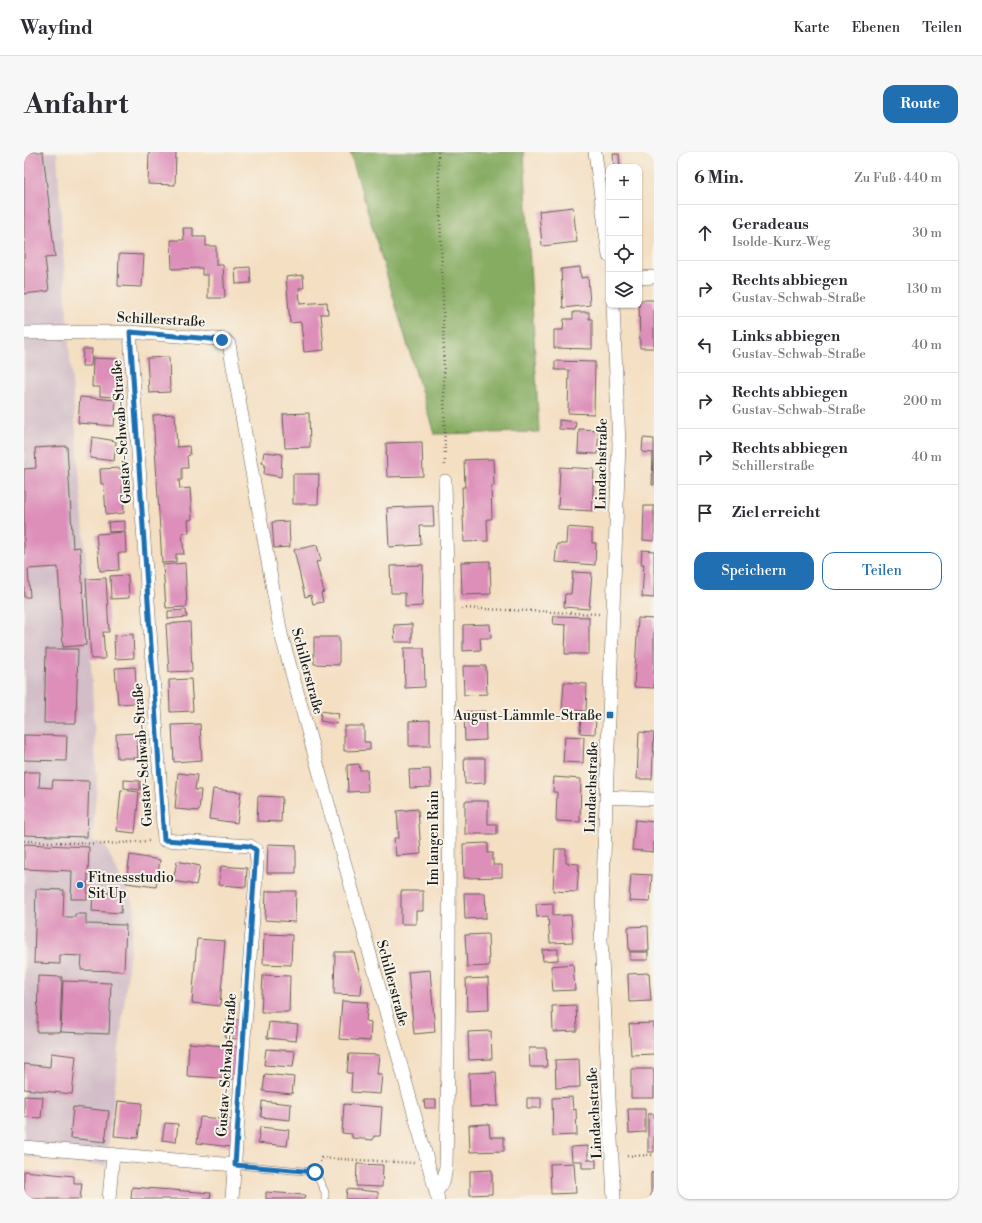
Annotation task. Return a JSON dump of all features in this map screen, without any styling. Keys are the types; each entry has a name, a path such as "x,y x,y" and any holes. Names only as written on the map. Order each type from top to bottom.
{"street":[{"path":"595,152 606,236"},
{"path":"642,278 654,277"},
{"name":"Lindachstraße","path":"613,308 619,444 601,939 614,1199"},
{"name":"Schillerstraße","path":"24,333 130,332 225,340 230,347 281,634 426,1164 437,1196"},
{"name":"Gustav-Schwab-Straße","path":"130,332 164,840 250,846 256,850 235,1165"},
{"name":"Im langen Rain","path":"437,1196 444,1179 446,1166 450,977 448,607 445,481"},
{"path":"606,797 654,799"},
{"path":"24,1147 235,1165 232,1199"},
{"path":"109,1199 113,1154"}],"lane":[{"path":"235,1165 315,1172 325,1192 325,1199"}],"path":[{"path":"438,152 443,306 445,481"},
{"path":"448,607 613,615"},
{"path":"24,841 104,844 164,840"},
{"path":"612,1156 654,1155"},
{"path":"321,1158 426,1164"}],"shaded area":[{"path":"24,152 57,152 68,332 85,545 97,783 92,841 104,844 135,907 106,1166 24,1157"}],"green space":[{"path":"350,152 524,152 539,432 434,434"}],"building":[{"path":"24,152 43,152 55,257 45,258 49,291 24,294"},
{"path":"149,152 176,152 175,185 148,184"},
{"path":"613,154 619,154 620,164 614,164"},
{"path":"573,207 577,242 542,246 539,211"},
{"path":"183,228 193,228 193,237 206,237 206,246 216,246 216,265 223,265 225,298 208,298 208,275 202,275 202,268 172,269 171,240 184,240"},
{"path":"119,254 144,255 142,287 118,286"},
{"path":"250,267 251,283 236,284 235,268"},
{"path":"580,267 581,278 588,277 590,305 563,308 561,269"},
{"path":"303,275 304,288 299,288 300,304 327,302 328,314 321,314 324,350 304,352 301,322 290,323 286,277"},
{"path":"642,300 654,300 654,348 640,348 639,308 642,308"},
{"path":"573,312 589,312 589,319 592,319 592,349 554,348 554,330 563,330 564,319 573,319"},
{"path":"83,349 92,349 91,366 82,366"},
{"path":"169,357 170,392 149,393 147,358"},
{"path":"93,358 118,359 116,397 100,396 100,387 92,387"},
{"path":"555,361 595,362 594,414 568,413 569,370 555,370"},
{"path":"80,397 116,400 114,426 78,423"},
{"path":"309,413 310,447 285,448 283,414"},
{"path":"175,414 177,447 189,446 190,455 187,456 188,468 182,468 182,480 179,480 180,489 190,488 192,519 188,520 189,533 182,533 184,554 176,554 176,562 162,563 153,415"},
{"path":"559,420 576,422 575,430 559,429"},
{"path":"579,429 599,430 597,454 578,453"},
{"path":"92,437 116,441 114,461 90,458"},
{"path":"643,438 654,439 654,453 642,452"},
{"path":"422,442 423,476 387,477 386,443"},
{"path":"67,446 73,548 80,547 86,645 63,647 58,567 28,569 30,597 24,597 24,469 36,468 35,448"},
{"path":"264,452 282,454 281,477 264,474 265,464 262,463"},
{"path":"653,453 654,485 652,485"},
{"path":"493,459 494,486 491,486 492,519 487,519 488,541 464,542 462,487 465,487 464,460"},
{"path":"560,467 594,469 592,511 558,509"},
{"path":"121,468 124,513 106,515 104,484 101,484 100,469"},
{"path":"293,474 319,474 318,504 293,504"},
{"path":"433,506 434,526 420,526 421,545 389,547 387,508"},
{"path":"644,506 654,506 654,541 643,540"},
{"path":"125,521 125,531 109,532 108,522"},
{"path":"289,521 290,547 274,548 272,522"},
{"path":"567,527 592,529 592,543 596,543 595,565 555,562 557,544 566,544"},
{"path":"125,532 126,553 118,553 119,570 100,571 96,534"},
{"path":"317,545 321,561 316,562 324,592 321,593 323,602 313,604 311,595 305,597 294,550"},
{"path":"642,550 654,551 654,598 642,597 644,564 641,564"},
{"path":"490,561 491,594 462,595 461,562"},
{"path":"185,563 187,607 166,608 163,565"},
{"path":"423,565 422,606 405,607 405,593 391,593 390,566"},
{"path":"573,572 592,573 589,609 564,607 565,594 571,594"},
{"path":"128,575 129,598 111,599 110,576"},
{"path":"106,578 109,632 103,632 105,659 91,659 86,579"},
{"path":"186,610 187,617 168,619 168,611"},
{"path":"554,616 589,617 589,654 565,654 566,625 553,624"},
{"path":"638,618 654,619 654,688 634,687"},
{"path":"190,622 192,671 169,672 166,624"},
{"path":"412,624 412,642 395,642 394,625"},
{"path":"490,624 491,638 480,638 481,650 463,651 463,625"},
{"path":"133,634 134,658 115,659 114,636"},
{"path":"314,637 339,637 339,665 314,664"},
{"path":"404,648 424,648 425,687 405,688"},
{"path":"46,649 78,649 76,723 44,723"},
{"path":"463,666 486,666 487,694 464,695"},
{"path":"135,667 137,703 118,704 115,668"},
{"path":"191,679 193,711 170,712 169,680"},
{"path":"564,682 587,684 586,711 562,710"},
{"path":"321,711 339,714 337,724 320,721"},
{"path":"485,711 486,740 465,741 464,712"},
{"path":"581,716 596,717 595,734 580,733"},
{"path":"430,720 430,746 409,746 409,721"},
{"path":"200,724 202,760 174,762 172,725"},
{"path":"344,726 364,726 364,742 370,742 370,750 344,751"},
{"path":"639,732 654,733 652,779 637,779"},
{"path":"137,733 138,758 117,758 116,734"},
{"path":"24,735 67,736 66,761 24,760"},
{"path":"565,736 584,737 583,763 563,762"},
{"path":"464,758 485,758 485,783 465,784"},
{"path":"359,764 360,770 367,770 368,791 348,792 347,765"},
{"path":"430,769 431,787 410,788 409,770"},
{"path":"24,772 40,772 39,787 52,788 53,780 89,781 87,837 24,835"},
{"path":"178,773 197,775 195,790 201,790 199,811 175,809"},
{"path":"554,777 581,779 580,822 556,821 557,792 553,792"},
{"path":"124,780 140,781 140,790 124,788"},
{"path":"213,789 241,792 237,823 209,819"},
{"path":"121,790 139,792 135,833 117,831"},
{"path":"258,796 282,797 281,822 257,821"},
{"path":"465,801 488,801 488,824 497,824 497,834 465,834"},
{"path":"418,809 421,854 396,856 394,838 399,838 397,811"},
{"path":"635,820 654,822 654,852 632,850"},
{"path":"488,843 488,853 493,853 493,865 502,865 502,877 464,878 463,844"},
{"name":"Fitnessstudio Sit Up","path":"24,844 89,847 87,899 71,899 72,871 24,869"},
{"path":"268,844 296,845 296,873 267,873"},
{"path":"555,849 566,849 566,863 579,864 577,892 553,891"},
{"path":"130,855 160,860 156,887 126,883"},
{"path":"177,861 200,866 196,885 173,881"},
{"path":"221,866 247,868 246,887 219,885"},
{"path":"631,874 652,875 650,902 629,901"},
{"path":"36,889 64,890 63,917 75,917 75,914 86,914 86,924 126,925 124,971 81,970 82,956 60,955 60,964 34,963"},
{"path":"266,891 296,891 295,922 265,920"},
{"path":"401,891 423,891 423,911 416,911 416,924 401,924"},
{"path":"93,892 122,894 121,913 92,911"},
{"path":"464,893 485,893 486,918 465,919"},
{"path":"553,903 553,916 571,915 573,942 550,943 548,916 537,917 536,904"},
{"path":"648,926 649,951 629,951 628,927"},
{"path":"264,934 292,935 291,965 263,964"},
{"path":"488,934 489,966 467,967 465,935"},
{"path":"197,939 225,941 220,1006 192,1003"},
{"path":"558,949 558,960 543,961 542,950"},
{"path":"335,952 354,952 362,982 361,995 334,994"},
{"path":"630,952 648,952 648,960 630,960"},
{"path":"573,964 575,990 553,991 551,966"},
{"path":"430,970 435,1032 414,1034 408,972"},
{"path":"649,973 651,1001 629,1002 628,974"},
{"path":"263,975 290,976 289,1012 261,1012"},
{"path":"38,976 62,977 60,1032 37,1032"},
{"path":"488,978 489,1010 467,1011 466,979"},
{"path":"63,981 111,983 109,1034 61,1032"},
{"path":"342,1001 368,1002 366,1021 371,1022 370,1041 339,1039"},
{"path":"576,1005 577,1031 553,1032 552,1006"},
{"path":"227,1019 241,1020 239,1039 225,1038"},
{"path":"269,1022 298,1025 296,1041 267,1038"},
{"path":"654,1023 654,1054 631,1055 629,1024"},
{"path":"491,1031 492,1059 469,1060 468,1032"},
{"path":"189,1043 237,1047 235,1079 187,1076"},
{"path":"529,1048 546,1048 547,1067 530,1067"},
{"path":"266,1049 295,1051 293,1067 264,1065"},
{"path":"51,1053 76,1056 72,1094 24,1089 24,1064 50,1067"},
{"path":"349,1054 379,1055 377,1074 382,1074 380,1094 351,1092 352,1073 347,1073"},
{"path":"579,1059 580,1087 556,1088 555,1060"},
{"path":"631,1069 654,1069 654,1098 631,1098"},
{"path":"496,1072 498,1106 470,1107 469,1073"},
{"path":"265,1074 294,1077 292,1094 263,1091"},
{"path":"24,1096 43,1097 41,1118 24,1117"},
{"path":"572,1097 573,1110 576,1109 577,1135 553,1136 552,1098"},
{"path":"527,1098 541,1098 541,1108 527,1108"},
{"path":"424,1100 436,1100 436,1108 425,1108"},
{"path":"118,1101 142,1103 138,1138 114,1136"},
{"path":"262,1101 291,1104 290,1120 261,1117"},
{"path":"344,1104 382,1107 380,1136 374,1136 373,1140 352,1138 352,1134 342,1133"},
{"path":"73,1107 109,1111 105,1142 70,1138"},
{"path":"628,1109 645,1109 645,1132 629,1133"},
{"path":"648,1114 654,1114 654,1152 648,1152"},
{"path":"200,1117 234,1120 232,1147 197,1143"},
{"path":"165,1123 178,1124 176,1142 162,1140"},
{"path":"489,1124 490,1137 504,1137 504,1151 470,1152 469,1125"},
{"path":"260,1127 289,1130 287,1146 258,1143"},
{"path":"588,1146 588,1160 596,1160 596,1168 582,1168 582,1161 572,1161 571,1147"},
{"path":"574,1163 576,1193 551,1194 550,1164"},
{"path":"357,1164 383,1165 382,1187 356,1186"},
{"path":"492,1170 492,1194 470,1195 470,1171"},
{"path":"24,1171 74,1176 74,1183 82,1183 80,1199 24,1199"},
{"path":"651,1173 654,1173 654,1199 651,1199"},
{"path":"132,1187 211,1193 210,1199 131,1199"},
{"path":"347,1189 378,1192 378,1199 346,1199"},
{"path":"266,1192 305,1195 304,1199 266,1199"}],"place":[{"name":"August-Lämmle-Straße","path":"610,715"},
{"name":"Fitnessstudio Sit Up","path":"80,885"}],"route":[{"path":"222,340 191,336 130,332 164,840 250,846 256,850 257,863 235,1165 315,1172"}]}
